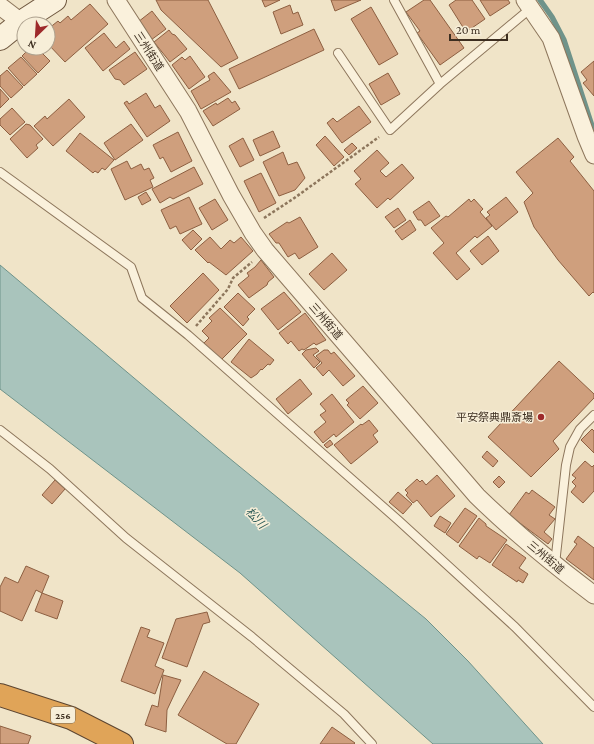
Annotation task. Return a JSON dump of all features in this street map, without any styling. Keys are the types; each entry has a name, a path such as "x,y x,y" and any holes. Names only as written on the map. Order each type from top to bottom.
{"highway":[{"name":"256","path":"0,695 71,718 122,744"}],"street":[{"path":"30,16 55,0"},
{"name":"三州街道","path":"116,0 188,111 231,195 265,250 477,496 555,565 594,594"},
{"path":"528,4 551,38 589,134 594,155"},
{"path":"0,6 16,18"},
{"path":"0,40 16,26"}],"lane":[{"path":"394,0 440,84"},
{"path":"338,53 390,130 528,4"},
{"path":"0,172 131,267 142,298 188,335 416,536 515,627 594,707"},
{"path":"555,565 566,465 570,447 580,429 594,415"},
{"path":"0,430 50,469 126,538 252,637 344,714 372,744"}],"path":[{"path":"250,228 294,200 390,130"},
{"path":"188,335 228,289 233,278 265,250"}],"water":[{"name":"松川","path":"0,265 223,453 426,619 468,661 543,744 433,744 240,573 0,389"}],"building":[{"path":"156,0 208,0 238,58 221,67 161,10"},
{"path":"262,0 280,0 265,7"},
{"path":"331,0 361,0 335,11"},
{"path":"424,0 430,0 464,48 440,65 417,33 420,31 406,12"},
{"path":"456,0 472,0 485,19 466,32 449,5"},
{"path":"480,0 508,0 510,3 490,16"},
{"path":"90,4 108,24 65,62 56,52 56,23 58,21 60,23 68,16 71,20"},
{"path":"290,5 293,14 298,12 303,25 281,34 273,12"},
{"path":"371,7 398,54 379,65 351,19"},
{"path":"152,11 166,29 151,40 138,22"},
{"path":"314,29 324,50 239,89 229,69"},
{"path":"169,30 187,49 170,62 154,42"},
{"path":"104,33 116,48 124,41 130,49 103,71 85,48"},
{"path":"135,52 147,69 124,85 120,80 115,79 109,70"},
{"path":"22,56 45,56 50,61 38,73"},
{"path":"190,56 205,77 189,89 172,65 182,57 185,60"},
{"path":"21,57 37,74 24,86 8,68"},
{"path":"594,61 594,96 583,83 587,80 581,72"},
{"path":"7,70 23,87 11,98 0,86 0,76"},
{"path":"214,72 231,92 201,109 191,91 210,80 208,76"},
{"path":"388,73 400,94 381,105 369,84"},
{"path":"0,89 9,99 0,108"},
{"path":"146,93 155,108 160,105 170,121 147,137 124,103 127,101 129,104"},
{"path":"228,98 232,103 235,101 240,109 213,126 203,111"},
{"path":"69,99 85,117 53,146 34,126 45,116 47,119"},
{"path":"359,106 371,122 342,143 327,123 333,118 337,122"},
{"path":"12,108 25,122 10,135 0,125 0,119"},
{"path":"26,124 30,125 43,139 36,145 38,148 27,158 10,139"},
{"path":"131,124 143,140 115,160 104,143"},
{"path":"273,131 280,147 260,156 253,140"},
{"path":"178,132 192,161 171,172 163,157 160,159 153,145"},
{"path":"80,133 114,160 105,170 102,168 98,173 95,171 93,173 66,151"},
{"path":"325,136 344,157 334,166 316,145"},
{"path":"243,138 254,160 240,167 229,146"},
{"path":"558,138 574,157 570,161 594,191 594,293 593,292 589,296 558,260 534,227 524,202 533,193 516,172"},
{"path":"352,143 357,148 349,155 344,150"},
{"path":"377,150 389,163 380,171 386,177 402,164 414,178 390,200 388,198 377,208 355,184 361,179 354,171"},
{"path":"283,152 288,165 297,162 305,178 295,190 279,196 263,162"},
{"path":"127,161 131,169 141,164 144,170 149,168 154,178 150,180 153,187 125,200 111,169"},
{"path":"194,167 203,184 173,199 170,197 160,203 152,189"},
{"path":"261,173 276,203 259,212 244,181"},
{"path":"146,192 151,200 142,205 138,197"},
{"path":"189,197 202,224 180,234 176,226 170,229 161,210"},
{"path":"506,197 518,212 496,230 486,218 490,215 487,212"},
{"path":"215,199 228,220 212,230 199,208"},
{"path":"469,199 471,202 474,199 483,209 480,212 492,226 477,238 475,236 456,253 470,269 457,280 433,253 444,243 431,228 446,216 448,217"},
{"path":"429,201 440,216 425,226 421,220 418,220 413,212"},
{"path":"398,208 406,220 394,228 385,217"},
{"path":"300,217 318,247 299,259 295,253 288,257 279,243 276,243 269,234 287,222 289,223"},
{"path":"410,220 416,230 402,240 395,231"},
{"path":"193,230 202,239 191,250 182,240"},
{"path":"488,236 499,251 482,265 470,251"},
{"path":"210,237 221,249 230,240 234,243 241,237 253,251 226,275 209,262 208,263 195,250"},
{"path":"332,253 347,270 324,290 309,274"},
{"path":"261,260 274,277 268,282 267,285 249,298 238,285 249,276 247,273"},
{"path":"203,273 219,290 187,323 170,306"},
{"path":"284,292 301,312 278,330 261,309"},
{"path":"238,293 255,309 247,317 249,319 243,326 224,307"},
{"path":"220,308 247,334 221,360 204,343 209,338 202,331 212,321 209,318"},
{"path":"305,313 326,340 316,345 314,343 304,350 302,349 299,351 291,341 288,344 279,333"},
{"path":"249,339 274,360 270,365 268,364 251,378 231,362"},
{"path":"316,348 319,351 313,355 320,362 314,368 302,354 306,350"},
{"path":"324,350 328,350 331,354 334,352 355,376 343,386 329,370 323,376 316,368 322,363 316,356"},
{"name":"平安祭典鼎斎場","path":"559,361 594,394 594,398 553,441 559,449 531,477 488,437"},
{"path":"300,379 312,394 288,414 276,399"},
{"path":"363,386 378,403 360,419 347,405 349,403 346,400"},
{"path":"332,394 354,422 336,437 334,434 323,443 314,432 326,422 320,415 326,411 320,404"},
{"path":"369,420 378,431 373,435 378,442 351,464 334,445 361,424 362,425"},
{"path":"592,429 594,431 594,453 581,440"},
{"path":"330,440 333,444 327,448 324,445"},
{"path":"487,451 498,461 493,467 482,457"},
{"path":"585,461 592,467 594,465 594,491 583,503 571,492 576,486 572,482 576,478 572,475"},
{"path":"437,475 455,496 431,517 417,500 413,503 406,495 408,493 405,490 417,479 420,482 422,480 426,485"},
{"path":"499,476 505,482 499,488 493,482"},
{"path":"55,480 65,489 52,504 42,495"},
{"path":"532,490 555,507 549,515 555,519 544,532 552,539 548,544 509,515 526,492 529,494"},
{"path":"398,492 412,504 403,514 389,502"},
{"path":"465,508 477,516 458,543 446,534"},
{"path":"440,516 451,523 445,533 434,526"},
{"path":"479,518 486,524 486,526 507,540 490,563 479,556 477,559 459,546"},
{"path":"578,536 594,548 594,580 566,559 577,544 574,542"},
{"path":"506,544 526,558 519,568 528,574 523,583 518,580 517,582 492,565"},
{"path":"26,566 49,576 42,593 36,590 22,621 0,611 0,587 5,577 18,583"},
{"path":"42,593 63,601 57,619 35,611"},
{"path":"207,612 210,622 203,624 187,667 162,658 176,619"},
{"path":"141,627 150,630 147,637 164,643 155,666 164,670 155,694 121,681"},
{"path":"204,671 259,704 236,744 227,744 178,715"},
{"path":"163,675 181,680 167,710 166,732 145,725 152,705 158,707"},
{"path":"0,726 31,736 28,744 0,744"},
{"path":"332,727 355,743 320,744"}],"waterway":[{"path":"540,0 552,17 564,40 594,132"}],"place":[{"name":"平安祭典鼎斎場","path":"541,417"}]}
